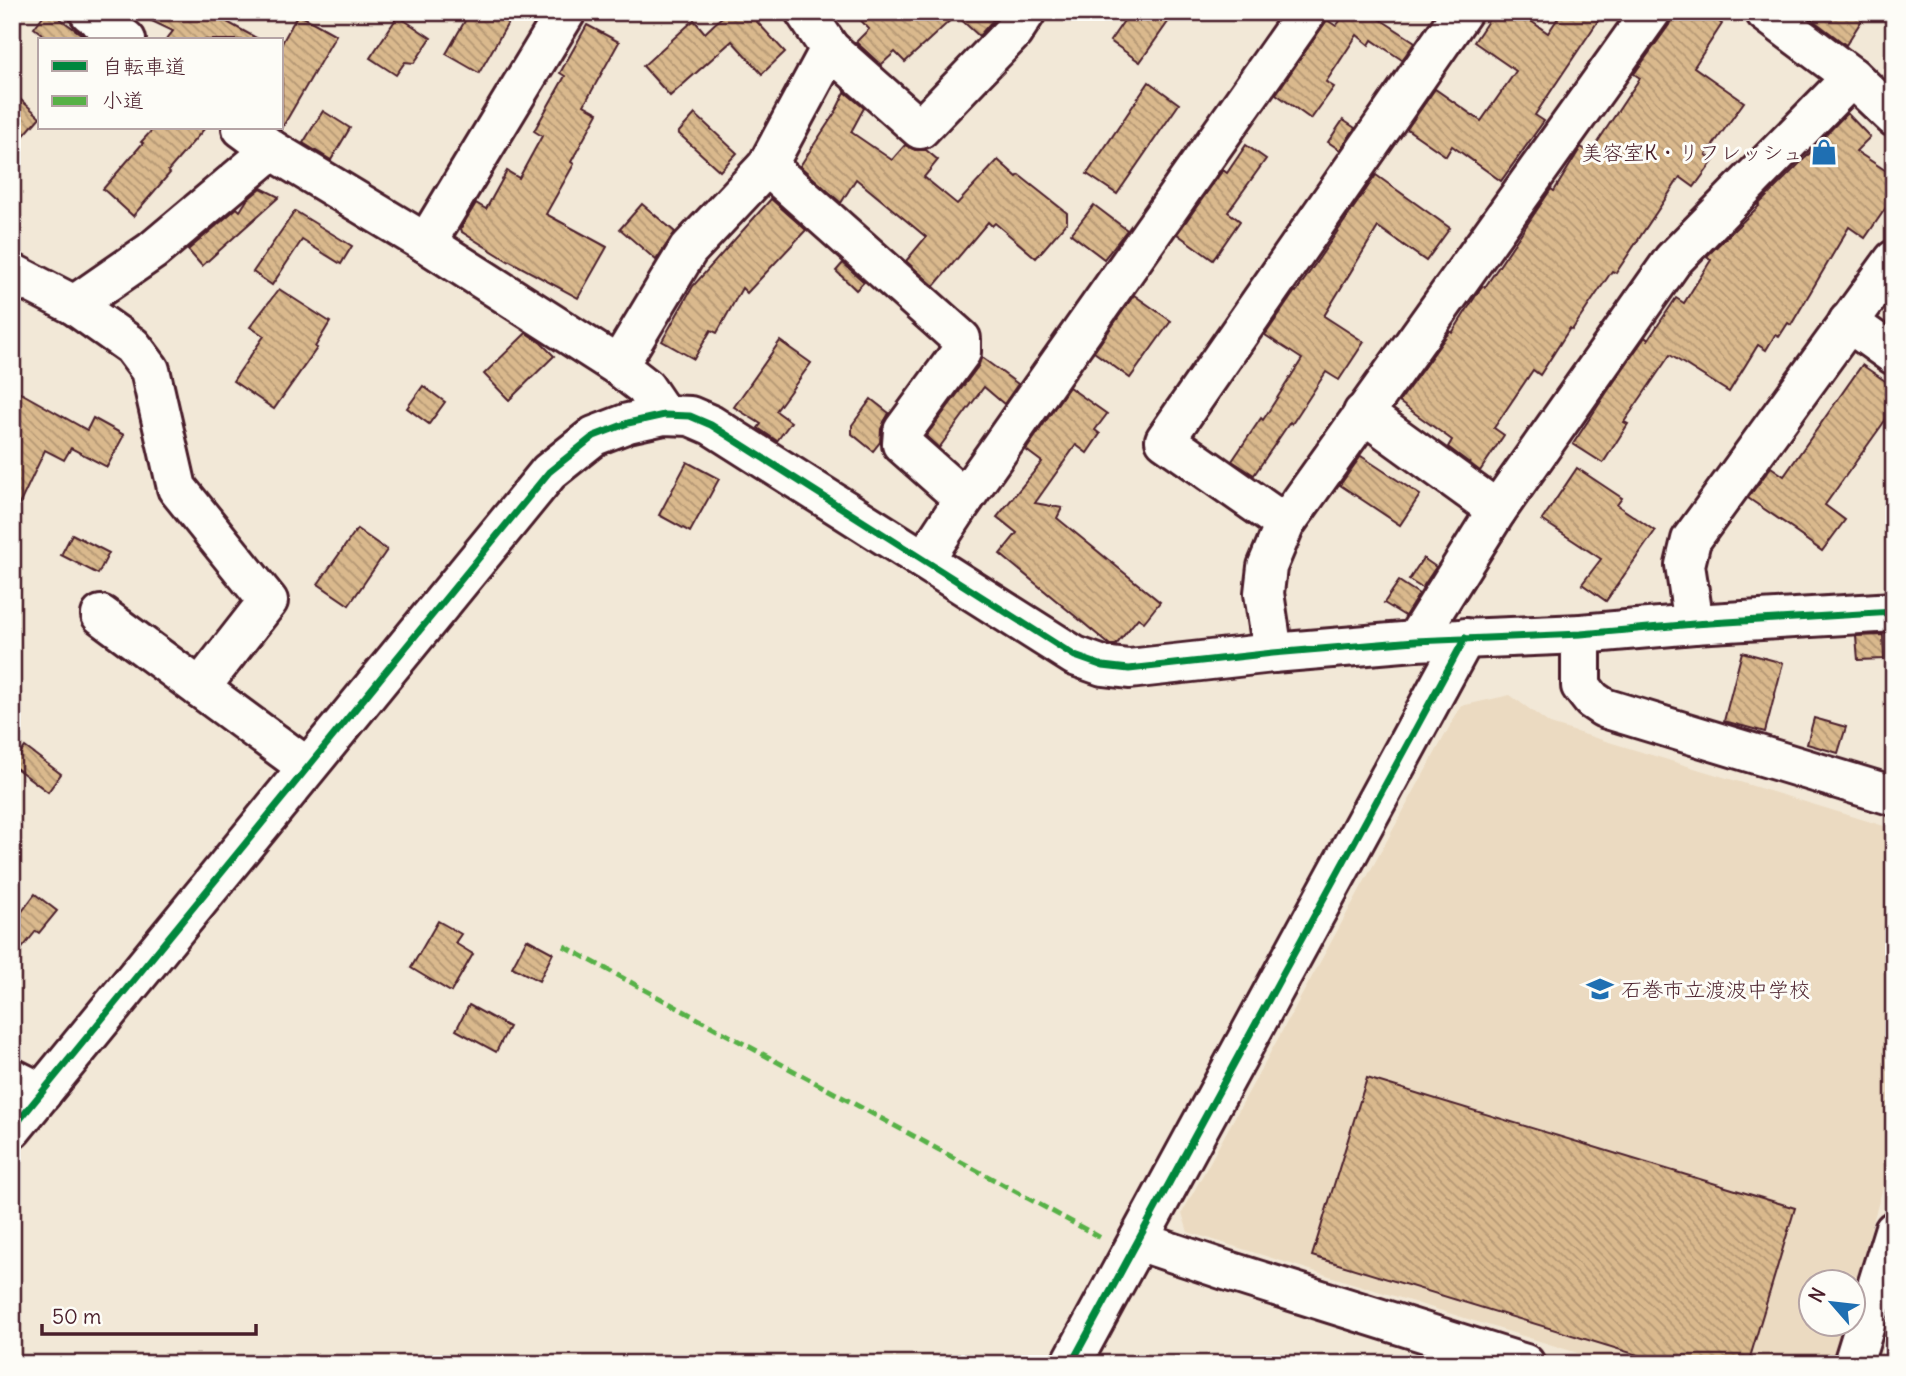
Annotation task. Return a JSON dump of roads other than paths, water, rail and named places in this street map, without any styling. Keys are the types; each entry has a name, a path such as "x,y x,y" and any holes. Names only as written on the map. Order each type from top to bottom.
{"street":[{"path":"89,12 124,38"},
{"path":"426,243 566,12"},
{"path":"805,12 830,49 920,129 1013,32 1026,12"},
{"path":"924,560 964,499 1307,12"},
{"path":"1284,524 1166,440 1462,12"},
{"path":"1273,653 1264,593 1267,567 1284,524 1651,12"},
{"path":"1765,12 1852,77 1894,117"},
{"path":"618,366 688,250 766,166 830,49"},
{"path":"1415,641 1497,510 1673,260 1852,77"},
{"path":"74,305 152,251 257,139 618,366 645,387 664,415"},
{"path":"766,166 961,339 961,352 903,431 902,444 964,499"},
{"path":"1694,624 1685,565 1691,540 1894,260"},
{"path":"12,273 74,305 132,346 150,370 177,488 268,601 200,688"},
{"path":"1848,322 1894,355"},
{"path":"1363,413 1497,510"},
{"path":"12,1129 27,1086 307,767 549,472 594,436 628,423 664,415 690,416 711,425 1076,656 1103,666 1129,669 1415,641 1581,634 1894,612"},
{"path":"102,615 307,767"},
{"path":"1581,634 1581,686 1592,700 1604,708 1894,796"},
{"path":"1071,1364 1465,638"},
{"path":"1853,1364 1894,1231"},
{"path":"1138,1241 1238,1275 1525,1364"}],"place":[{"name":"美容室K・リフレッシュ","path":"1824,152"},
{"name":"石巻市立渡波中学校","path":"1600,989"}]}
